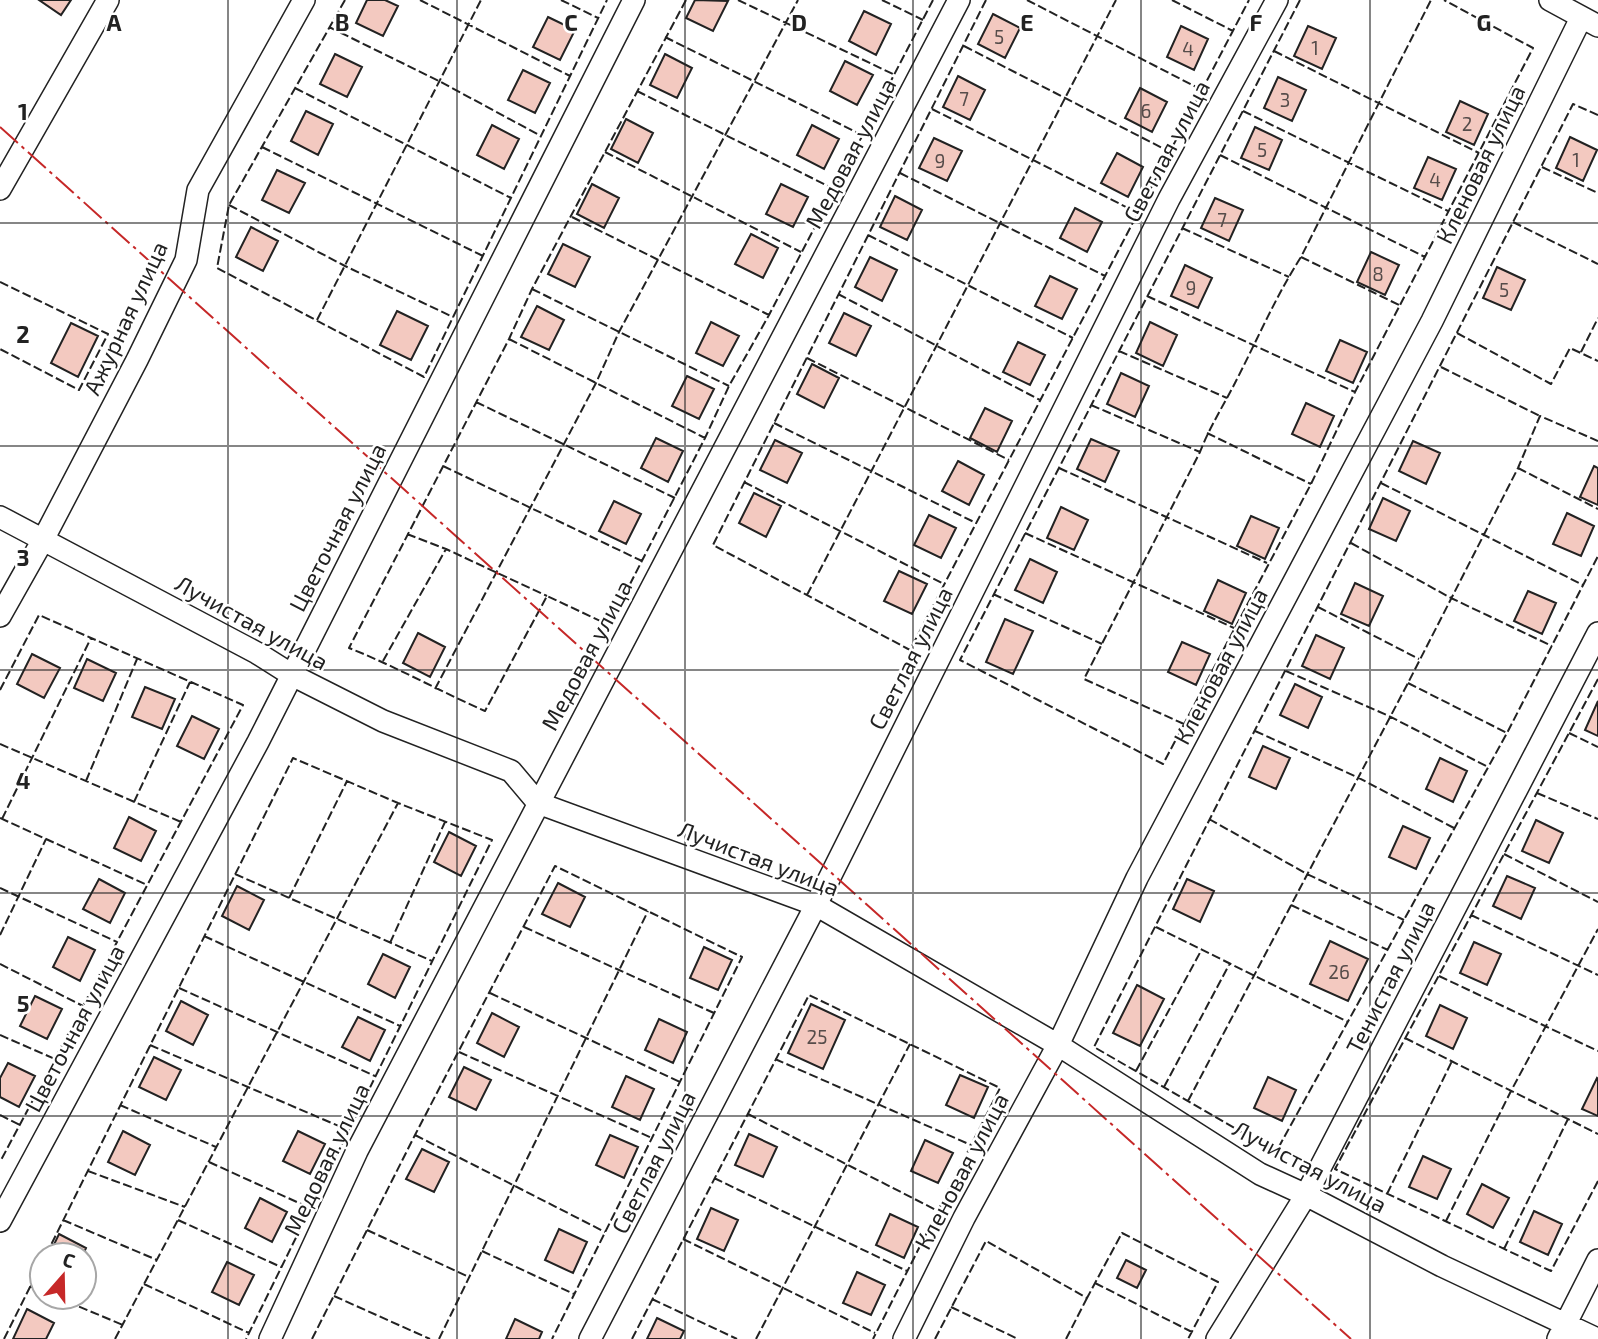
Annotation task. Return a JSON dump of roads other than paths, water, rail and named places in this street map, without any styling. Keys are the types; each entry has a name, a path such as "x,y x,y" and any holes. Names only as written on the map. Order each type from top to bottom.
{"street":[{"path":"0,189 108,0"},
{"name":"Ажурная улица","path":"0,616 137,360 186,260 198,190 304,0"},
{"name":"Цветочная улица","path":"0,1221 292,675 634,0"},
{"name":"Медовая улица","path":"270,1339 357,1151 959,0"},
{"name":"Светлая улица","path":"590,1339 816,905 1169,199 1276,0"},
{"path":"1550,0 1590,22"},
{"name":"Кленовая улица","path":"904,1339 964,1217 1058,1045 1137,878 1590,22"},
{"name":"Лучистая улица","path":"0,517 257,653 292,675 383,721 511,771 538,803 816,905 1058,1045 1259,1174 1306,1195 1562,1331 1597,1339"},
{"name":"Тенистая улица","path":"1217,1339 1306,1195 1598,633"},
{"path":"1562,1331 1598,1260"}]}
